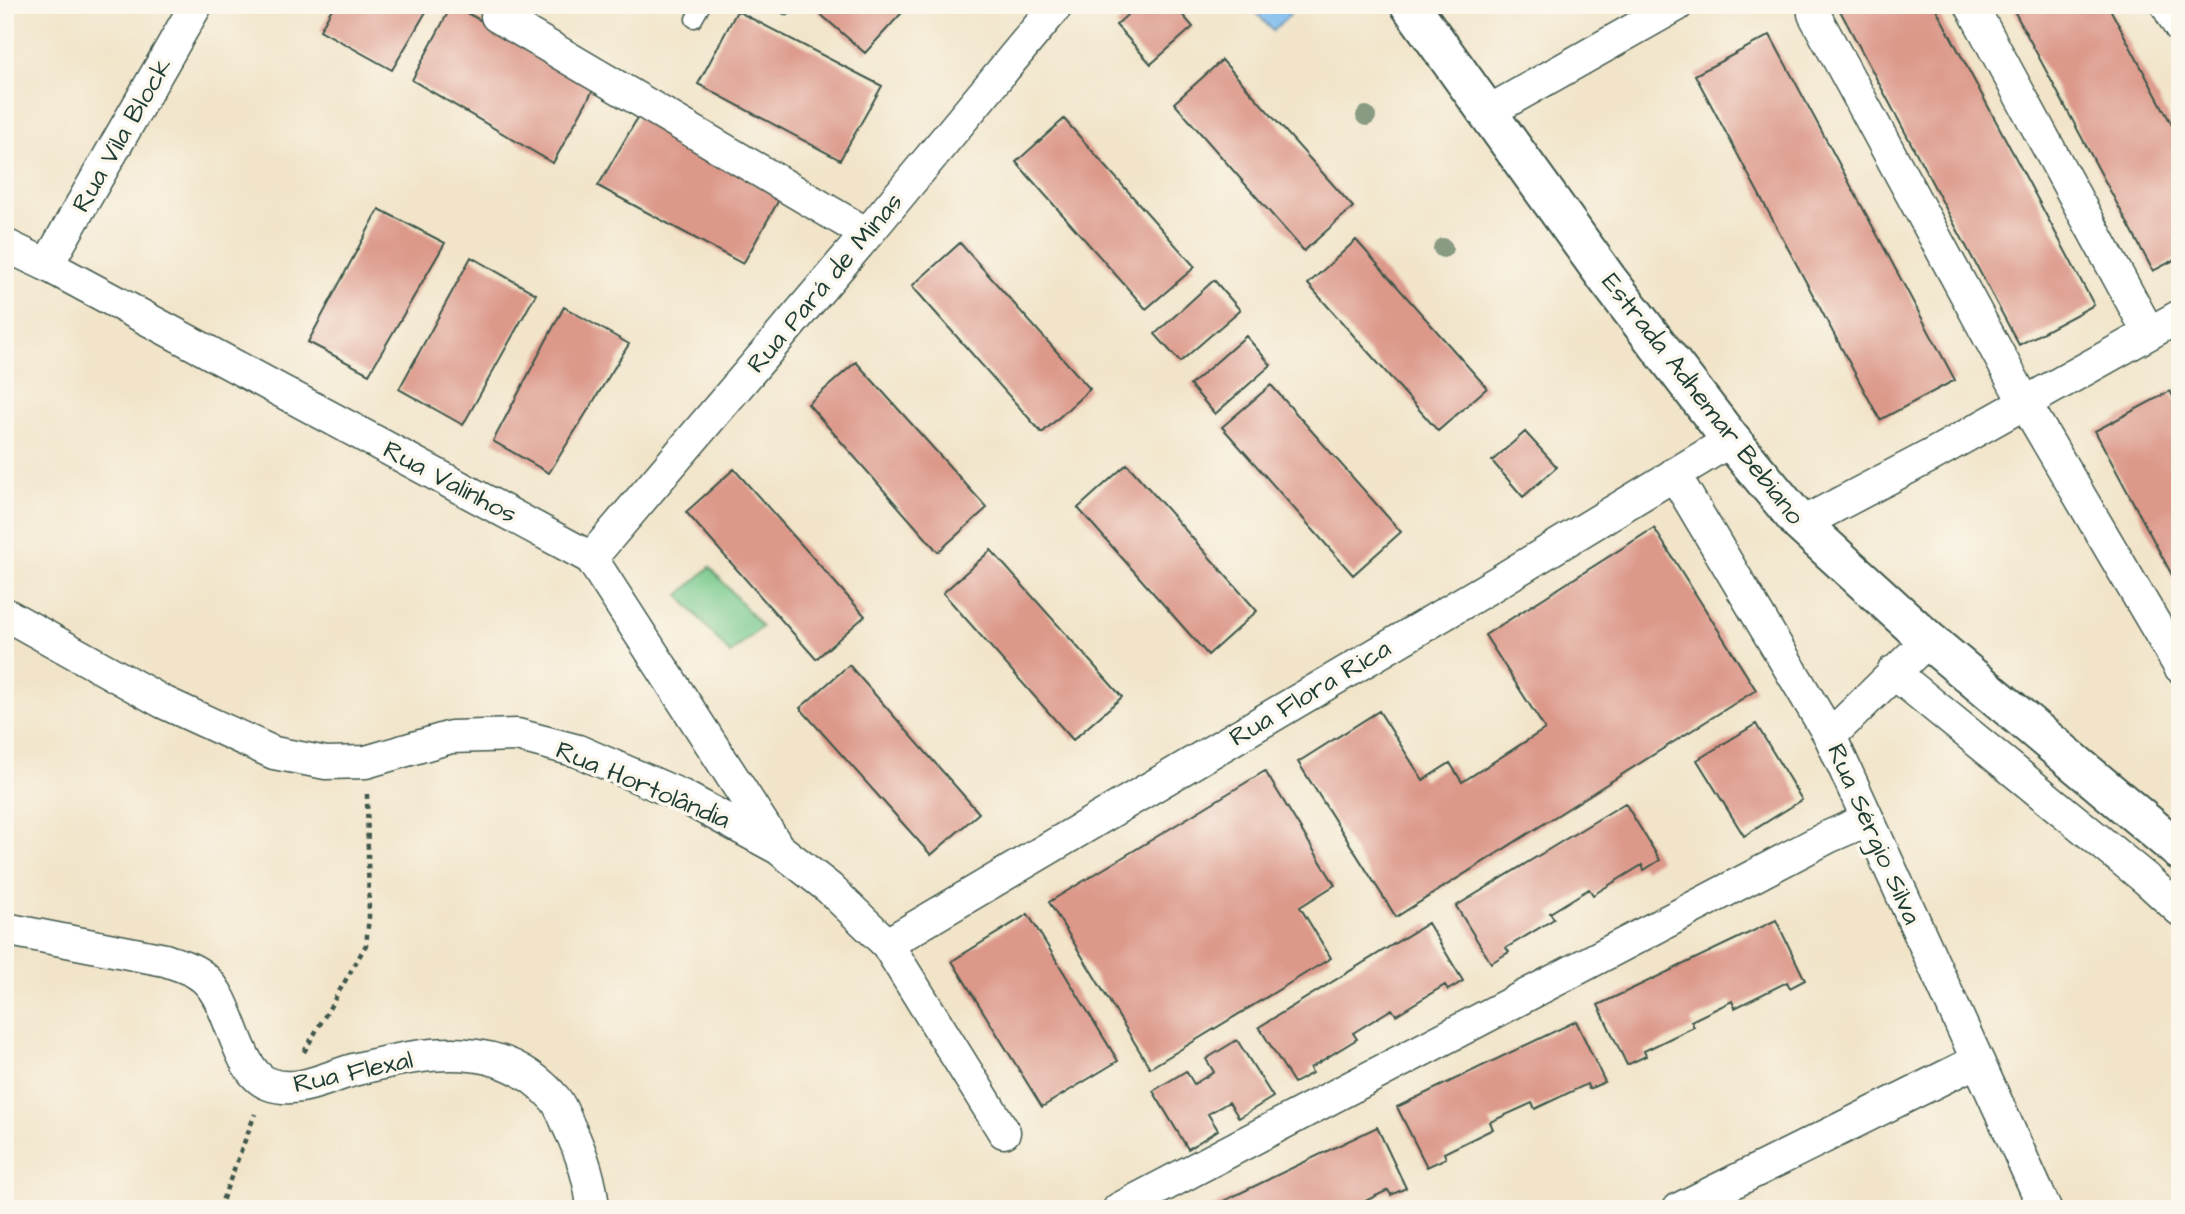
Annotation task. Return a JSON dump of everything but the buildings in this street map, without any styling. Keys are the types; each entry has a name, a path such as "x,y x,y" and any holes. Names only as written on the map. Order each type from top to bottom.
{"main road":[{"name":"Estrada Adhemar Bebiano","path":"1410,5 1608,280 1731,440 1801,524 1928,640 2180,851"}],"street":[{"name":"Rua Vila Block","path":"47,265 196,5"},
{"name":"Rua Pará de Minas","path":"591,558 867,234 1057,5"},
{"path":"1486,113 1676,5"},
{"path":"1801,524 2170,326 1971,5"},
{"path":"2167,5 2180,27"},
{"path":"1814,13 2025,403 2180,667"},
{"path":"497,16 867,234"},
{"name":"Rua Valinhos","path":"5,245 47,265 591,558 778,848"},
{"name":"Rua Flora Rica","path":"887,944 1499,582 1731,440"},
{"name":"Rua Sérgio Silva","path":"1674,474 1830,736 2045,1209"},
{"name":"Rua Hortolândia","path":"5,614 163,702 274,753 326,763 366,762 451,737 517,735 578,751 682,796 778,848 829,888 887,944 1004,1132"},
{"path":"1830,736 1928,640"},
{"path":"1894,672 2180,910"},
{"path":"1119,1209 1828,837 1867,821"},
{"name":"Rua Flexal","path":"5,929 165,960 191,969 214,988 246,1060 256,1076 275,1086 304,1086 354,1070 402,1059 461,1053 497,1058 526,1072 556,1100 576,1141 592,1194 593,1209"},
{"path":"1679,1209 1977,1061"}],"path":[{"path":"219,1209 275,1086 366,945 369,917 366,762"}],"green space":[{"path":"710,567 762,627 730,654 679,595"}],"water":[{"path":"1249,5 1282,5 1290,15 1273,31"}]}
